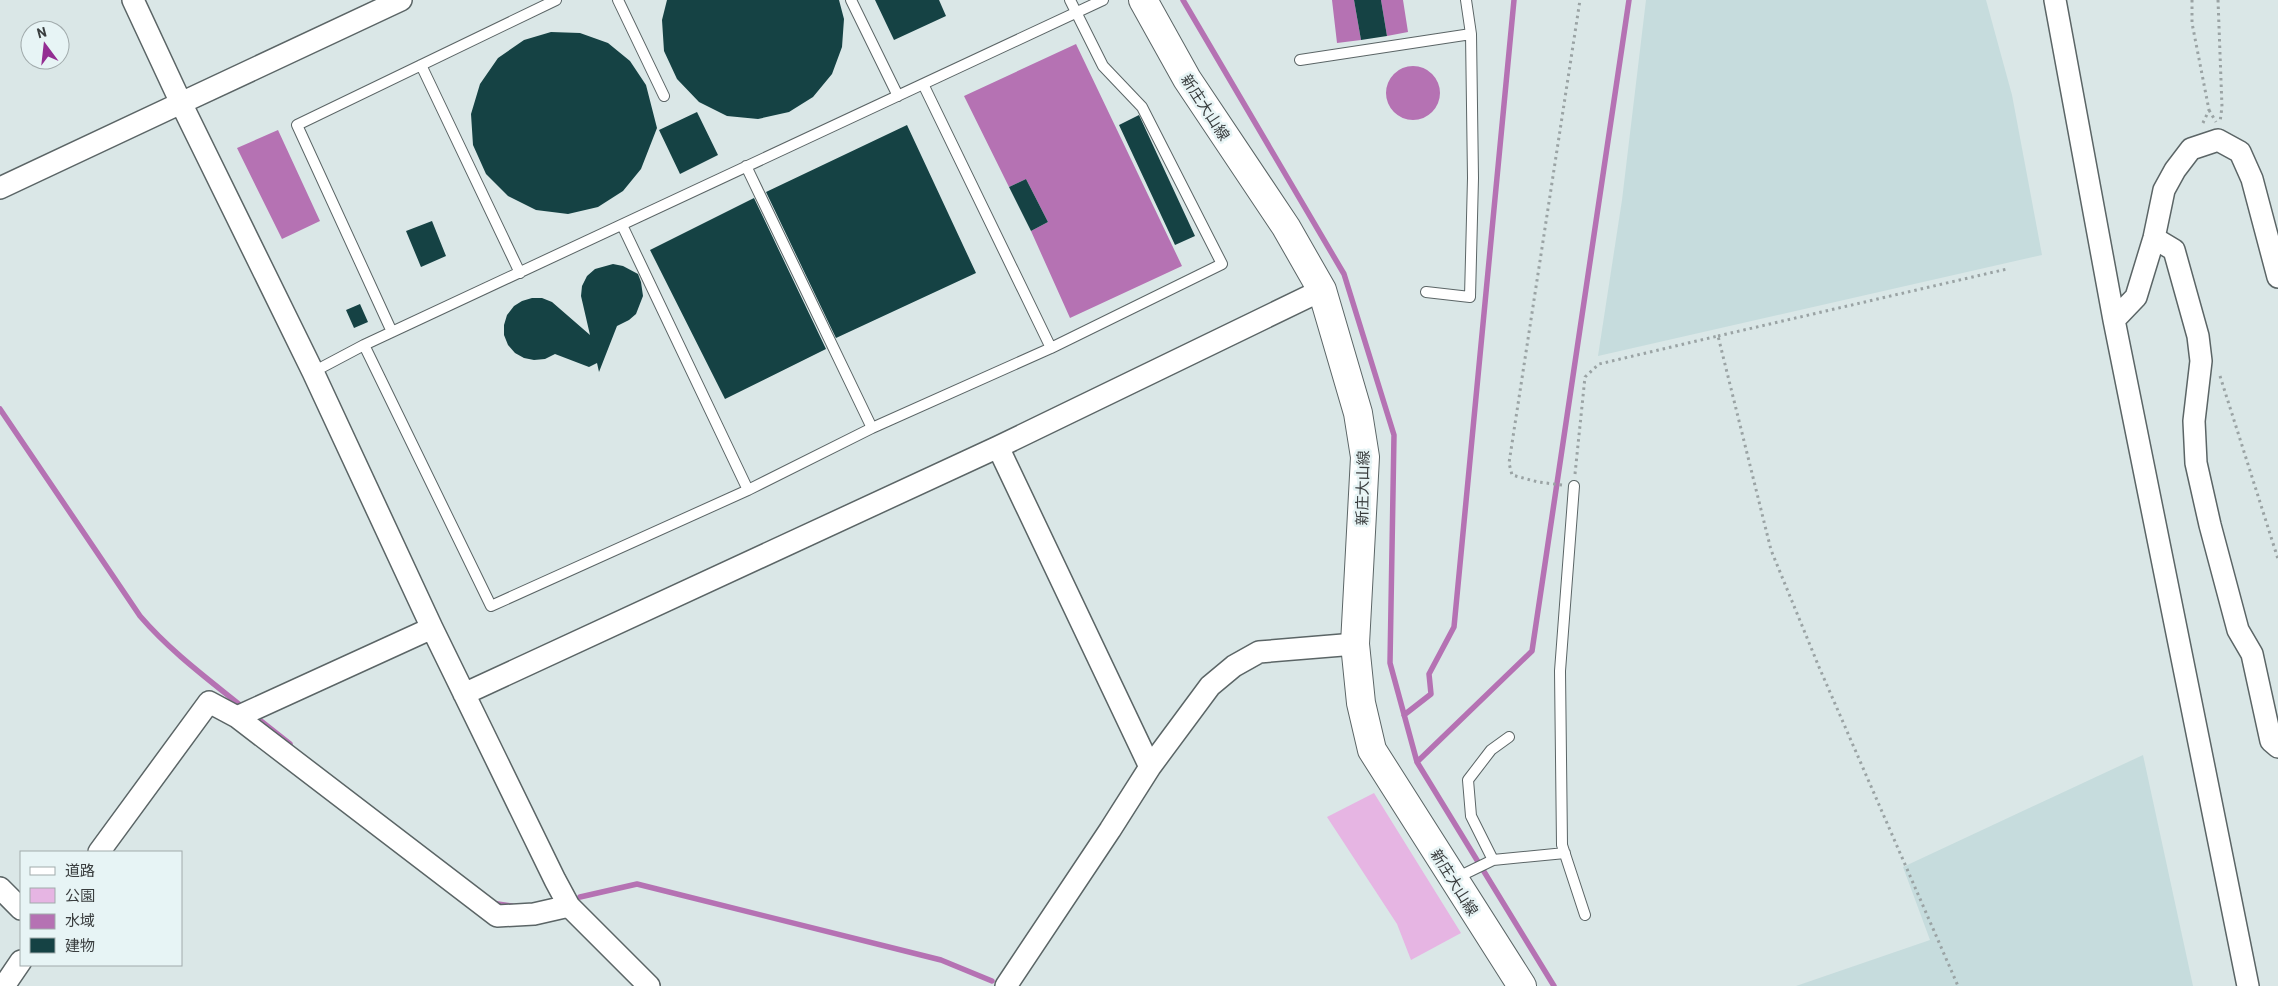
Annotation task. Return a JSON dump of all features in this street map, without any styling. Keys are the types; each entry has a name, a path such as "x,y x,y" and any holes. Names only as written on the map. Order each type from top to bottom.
{"main road":[{"name":"新庄大山線","path":"1143,0 1187,79 1286,228 1322,290 1358,414 1365,457 1355,644 1360,703 1372,750 1522,986"}],"street":[{"path":"133,0 181,103 313,372 432,628 569,906 649,986"},
{"path":"0,188 401,0"},
{"path":"2055,0 2114,320 2248,986"},
{"path":"2114,320 2136,297 2154,238 2164,190 2175,170 2191,149 2218,140 2240,152 2252,179 2278,277"},
{"path":"2154,238 2174,250 2198,336 2201,361 2194,421 2196,463 2210,525 2238,630 2252,654 2271,741 2278,747"},
{"path":"464,694 998,447 1322,290"},
{"path":"998,447 1150,767"},
{"path":"239,716 432,628"},
{"path":"1006,986 1150,767 1210,686 1234,666 1260,652 1355,644"},
{"path":"100,851 209,702 239,716 497,916 534,914 569,906"},
{"path":"0,888 20,908"},
{"path":"4,986 20,962"}],"lane":[{"path":"392,332 297,125 556,0"},
{"path":"618,0 664,96"},
{"path":"851,0 898,96"},
{"path":"364,345 491,606 748,490 872,428 1051,348 1222,264 1142,107 1103,66 1070,0"},
{"path":"313,372 364,345 1103,0"},
{"path":"1426,292 1470,298 1472,34 1466,0"},
{"path":"1300,60 1472,34"},
{"path":"421,65 520,272"},
{"path":"923,84 1051,348"},
{"path":"746,166 872,428"},
{"path":"622,224 748,490"},
{"path":"1574,486 1560,670 1562,845 1585,915"},
{"path":"1492,860 1471,816 1468,780 1491,750 1509,736"},
{"path":"1454,880 1492,860 1565,853"}],"path":[{"path":"1580,0 1509,463 1512,475 1538,482 1574,486 1585,377 1598,364 2007,269"},
{"path":"2191,149 2209,110 2192,23 2192,0"},
{"path":"2218,0 2222,107 2218,140"},
{"path":"1718,336 1772,550 1819,667 1958,986"},
{"path":"2219,375 2278,559"}],"shaded area":[{"path":"1646,0 1986,0 2012,95 2042,255 1598,356 1622,200"},
{"path":"2143,755 2193,986 1796,986 1930,940 1903,867"}],"green space":[{"path":"1374,793 1461,933 1411,960 1397,924 1327,817"}],"water":[{"path":"1332,0 1354,0 1361,40 1337,43"},
{"path":"1381,0 1403,0 1408,32 1387,36"},
{"path":"1076,44 1182,266 1070,318 1031,231 1048,222 1026,179 1009,187 964,96"},
{"path":"1413,66 1423,68 1432,74 1438,83 1440,93 1438,103 1432,112 1423,118 1413,120 1403,118 1394,112 1388,103 1386,93 1388,83 1394,74 1403,68"},
{"path":"278,130 320,221 282,239 237,148"}],"building":[{"path":"667,0 839,0 844,19 842,47 832,74 813,97 789,112 758,119 727,116 699,102 677,79 664,51 662,20"},
{"path":"875,0 939,0 946,16 894,40"},
{"path":"1354,0 1381,0 1387,36 1361,40"},
{"path":"551,32 580,33 608,43 630,61 646,85 657,128 641,169 623,191 598,207 568,214 536,210 508,196 486,174 473,145 471,114 480,84 498,58 524,40"},
{"path":"697,112 718,155 680,174 659,130"},
{"path":"1139,115 1195,236 1175,245 1119,125"},
{"path":"907,125 976,273 836,338 766,192"},
{"path":"1026,179 1048,222 1031,231 1009,187"},
{"path":"754,198 826,349 725,399 650,250"},
{"path":"432,221 446,256 421,267 406,231"},
{"path":"613,264 623,266 638,274 643,296 636,314 617,326 599,372 597,363 589,367 555,354 545,359 534,360 524,358 515,353 508,345 504,335 507,315 514,306 532,298 542,298 552,302 590,335 581,296 582,286 587,276 595,269"},
{"path":"360,304 368,322 354,328 346,310"}],"waterway":[{"path":"1183,0 1344,274 1394,435 1390,663 1417,762 1554,986"},
{"path":"1404,715 1431,694 1429,674 1454,627 1514,0"},
{"path":"1417,762 1532,651 1629,0"},
{"path":"0,409 140,616 177,653 245,709"},
{"path":"252,714 290,744"},
{"path":"580,897 637,884 941,960 992,981"},
{"path":"491,903 512,906"}]}
